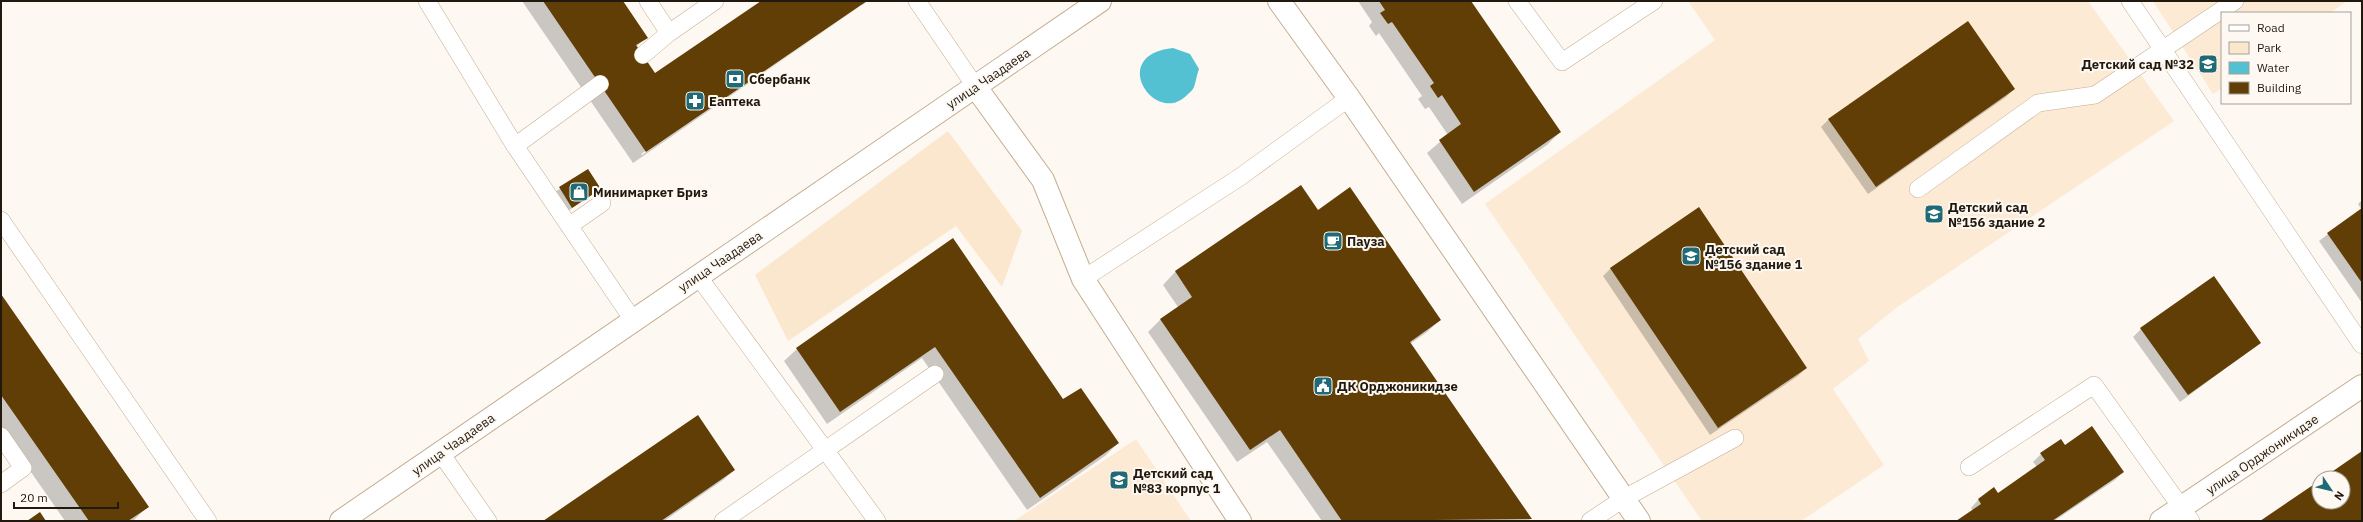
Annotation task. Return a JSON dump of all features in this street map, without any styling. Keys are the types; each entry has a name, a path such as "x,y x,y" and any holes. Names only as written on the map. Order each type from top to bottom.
{"street":[{"name":"улица Чаадаева","path":"341,521 1100,1"},
{"path":"1279,1 1349,98 1639,521"},
{"path":"975,86 1043,180 1083,279 1240,521"},
{"name":"улица Орджоникидзе","path":"2161,521 2187,514 2362,386"}],"lane":[{"path":"427,1 515,146 633,320"},
{"path":"648,1 669,33"},
{"path":"643,54 669,33 715,1"},
{"path":"917,1 975,86"},
{"path":"1517,1 1562,62 1654,1"},
{"path":"2130,1 2362,345"},
{"path":"1918,189 2038,103 2095,95 2164,51 2235,1"},
{"path":"515,146 600,84"},
{"path":"1083,279 1240,177 1349,98"},
{"path":"569,226 602,203"},
{"path":"1,220 208,521"},
{"path":"698,276 877,521"},
{"path":"723,521 935,374"},
{"path":"1969,467 2094,386 2187,514"},
{"path":"1,436 23,468 1,484"},
{"path":"1590,521 1623,499 1735,438"},
{"path":"440,452 488,521"}],"shaded area":[{"path":"1688,1 2088,1 2174,121 1896,308 1858,339 1869,361 1833,389 1884,465 1801,521 1702,521 1485,204 1715,40"},
{"name":"Детский сад №32","path":"2153,1 2347,1 2331,12 2221,12 2221,89 2213,94"},
{"name":"Детский сад №83 корпус 1","path":"1136,439 1191,521 1014,521"}],"green space":[{"path":"948,131 1022,231 1002,287 956,226 788,341 755,275"}],"water":[{"path":"1173,48 1190,54 1199,69 1191,92 1174,103 1162,102 1151,96 1143,86 1140,74 1143,63 1153,53"}],"building":[{"path":"543,1 623,1 648,38 636,45 655,73 761,1 867,1 646,152"},
{"path":"1379,1 1471,1 1561,132 1474,192 1439,140 1461,124 1442,95 1438,98 1430,86 1434,83 1392,22 1388,24 1380,13 1385,10"},
{"path":"1968,21 2015,89 1876,187 1828,119"},
{"path":"588,169 601,189 572,208 559,187"},
{"name":"ДК Орджоникидзе","path":"1301,185 1318,210 1350,187 1441,320 1410,342 1532,519 1342,521 1280,430 1250,450 1160,319 1192,297 1175,271"},
{"path":"1699,207 1807,368 1718,428 1610,268"},
{"path":"2362,208 2362,283 2327,233"},
{"path":"953,238 1063,399 1081,388 1119,443 1040,498 935,347 840,412 796,348"},
{"path":"2214,276 2261,343 2188,395 2140,328"},
{"path":"1,294 149,507 128,521 89,521 1,395"},
{"path":"698,415 735,470 661,521 543,521"},
{"path":"2092,426 2124,472 2052,521 1956,521 1981,504 1978,499 1994,487 1998,493 2045,460 2040,453 2061,439 2065,445"},
{"path":"2362,451 2362,521 2260,521 2311,486 2311,510 2351,510 2351,470 2335,470"},
{"path":"40,512 46,521 27,521"}],"place":[{"name":"Детский сад №32","path":"2208,64"},
{"name":"Сбербанк","path":"735,79"},
{"name":"Еаптека","path":"695,101"},
{"name":"Минимаркет Бриз","path":"579,192"},
{"name":"Детский сад №156 здание 2","path":"1934,214"},
{"name":"Пауза","path":"1333,241"},
{"name":"Детский сад №156 здание 1","path":"1691,256"},
{"name":"ДК Орджоникидзе","path":"1323,386"},
{"name":"Детский сад №83 корпус 1","path":"1119,480"}]}
